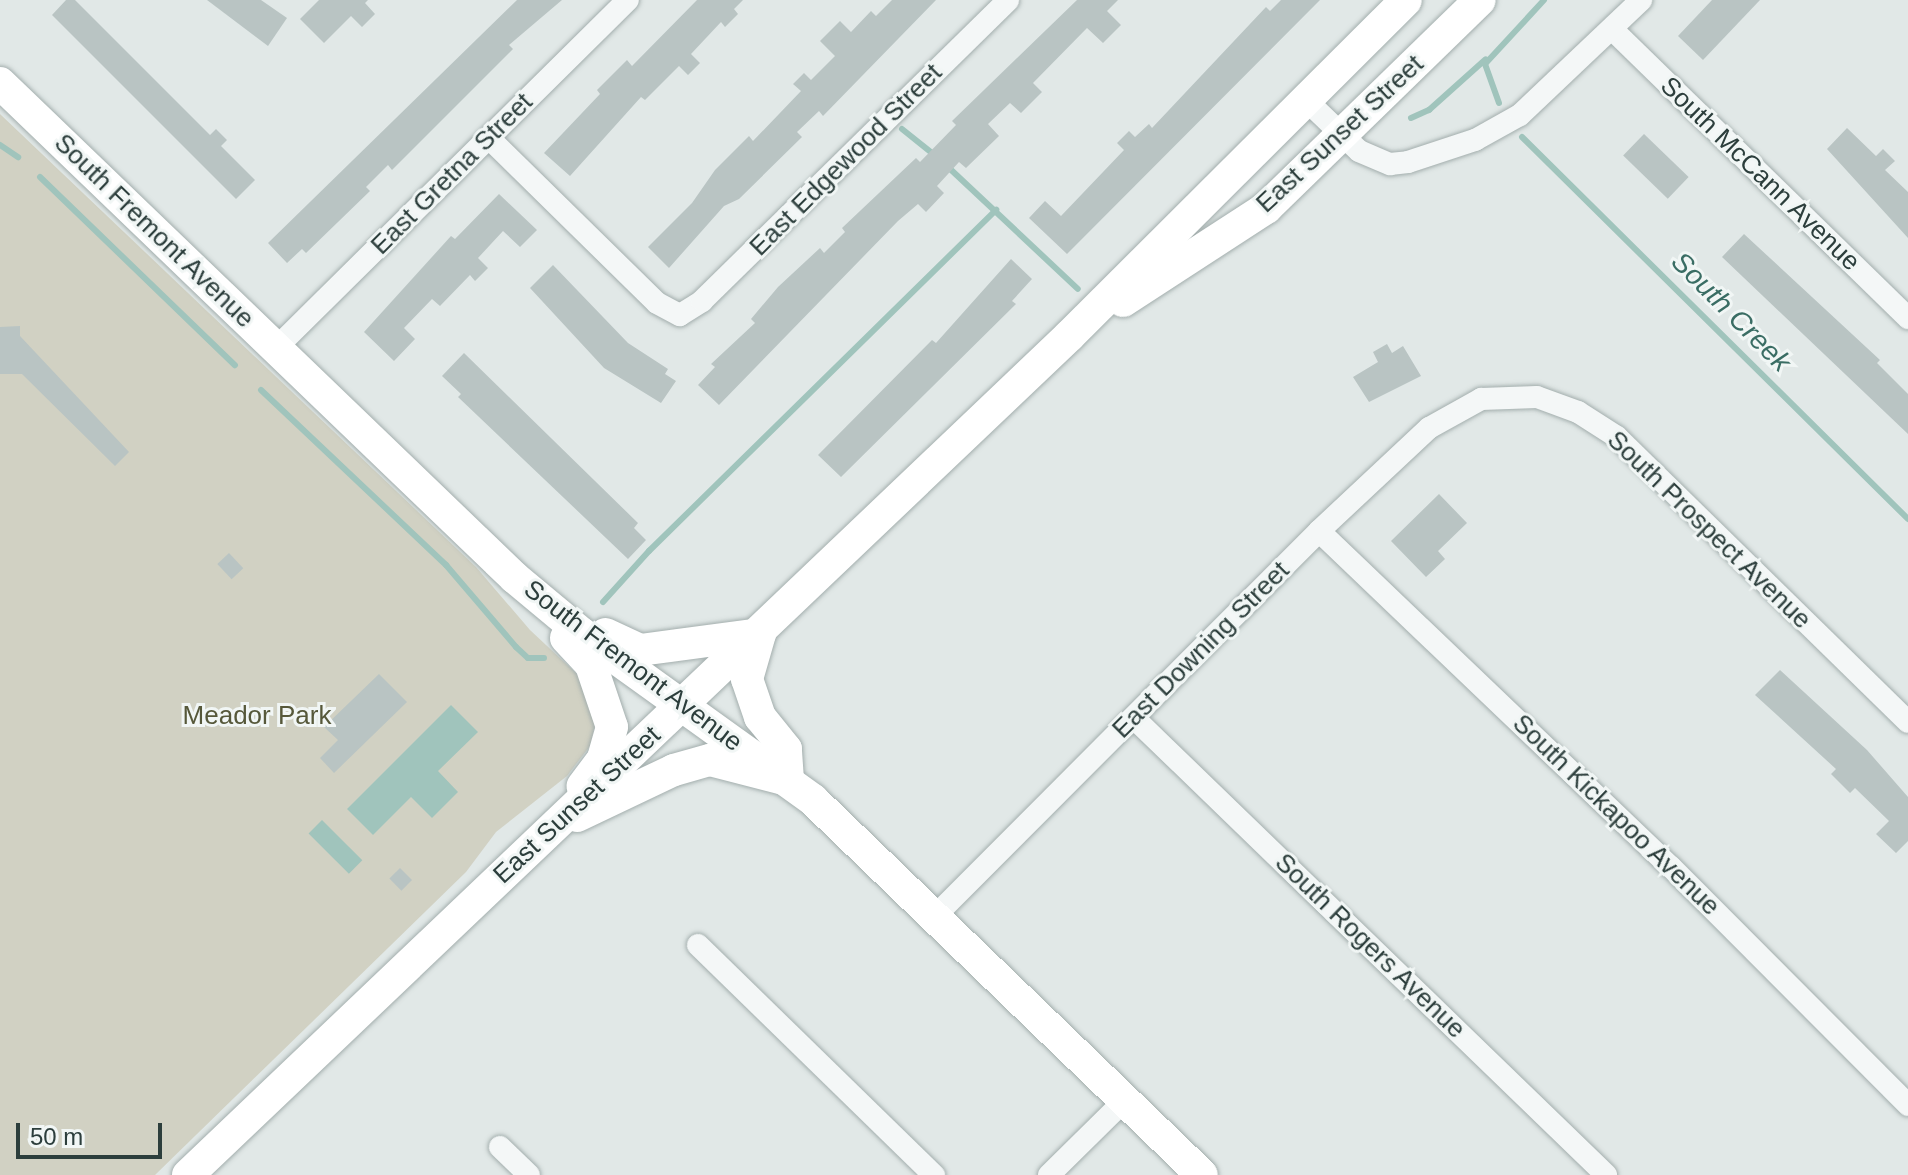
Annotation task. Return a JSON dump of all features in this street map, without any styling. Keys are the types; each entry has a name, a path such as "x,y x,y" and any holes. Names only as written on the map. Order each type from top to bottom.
{"main road":[{"name":"East Sunset Street","path":"188,1175 556,824 684,707 1070,335 1406,0"},
{"name":"East Sunset Street","path":"1070,335 1266,208 1480,0"},
{"name":"South Fremont Avenue","path":"0,83 539,600 788,780 1202,1175"},
{"path":"539,600 640,650 760,634 747,679 760,717 786,749 788,780 710,760 674,770 556,824"},
{"path":"539,600 550,621 591,665 612,727 603,759 556,824"}],"street":[{"name":"East Gretna Street","path":"276,348 628,0"},
{"name":"East Edgewood Street","path":"489,138 657,303 680,315 702,301 1008,0"},
{"path":"1305,99 1342,136 1374,160 1390,164 1475,140 1541,100 1641,0"},
{"name":"South McCann Avenue","path":"1612,29 1908,318"},
{"name":"South Prospect Avenue","path":"1481,399 1537,397 1578,412 1617,437 1908,722"},
{"name":"East Downing Street","path":"934,917 1319,531 1429,428 1481,399"},
{"name":"South Kickapoo Avenue","path":"1319,531 1682,877 1908,1105"},
{"name":"South Rogers Avenue","path":"1134,718 1606,1175"},
{"path":"698,945 934,1175"},
{"path":"1049,1175 1124,1101"},
{"path":"500,1147 529,1175"}],"green space":[{"name":"Meador Park","path":"0,114 476,567 530,630 578,675 595,725 590,746 567,776 496,832 466,872 155,1175 0,1175"}],"shaded area":[{"path":"451,705 478,732 438,771 458,792 432,818 411,797 373,835 347,809"},
{"path":"322,820 362,860 349,874 309,833"}],"building":[{"path":"66,0 75,0 210,135 216,129 227,140 221,146 255,180 236,199 52,15"},
{"path":"207,0 261,0 287,18 268,46"},
{"path":"319,0 368,0 365,3 375,14 362,27 351,16 324,43 300,19"},
{"path":"517,0 562,0 509,45 513,49 392,170 388,165 366,187 370,191 306,253 302,249 287,263 268,243"},
{"path":"697,0 743,0 734,9 738,14 725,27 721,22 691,54 700,63 688,75 679,66 645,100 641,97 570,176 544,153 600,94 597,90 627,60 632,66"},
{"path":"892,0 936,0 823,116 819,111 797,132 802,137 739,199 724,206 669,268 648,247 692,203 715,170 749,136 753,141 801,91 793,84 804,73 811,80 835,56 820,41 840,21 851,32 871,11 876,16"},
{"path":"1077,0 1118,0 1107,11 1121,25 1103,43 1087,28 1033,83 1042,92 1021,113 1010,103 988,124 999,136 966,168 959,162 937,186 944,193 926,212 918,204 898,221 719,405 698,385 715,367 711,364 755,323 751,319 778,287 820,248 824,253 845,232 842,228 916,158 920,162 956,125 952,121"},
{"path":"1281,0 1320,0 1067,254 1029,218 1045,201 1061,216 1124,150 1117,143 1129,131 1135,137 1149,124 1152,128 1266,7 1270,11"},
{"path":"1712,0 1760,0 1703,60 1678,36"},
{"path":"1847,128 1876,156 1883,149 1895,161 1885,170 1908,192 1908,238 1827,149"},
{"path":"1644,134 1689,177 1668,199 1623,156"},
{"path":"499,194 537,230 520,247 503,231 478,258 488,268 475,281 470,275 440,306 432,299 404,328 415,339 394,361 364,332 451,236 455,239"},
{"path":"1744,234 1880,360 1877,363 1908,394 1908,434 1722,257"},
{"path":"1011,259 1032,279 1012,301 1016,304 841,477 818,455 932,340 936,343"},
{"path":"553,265 628,343 668,369 665,374 676,381 661,403 604,368 530,288"},
{"path":"20,326 20,336 129,452 115,466 22,374 0,374 0,327"},
{"path":"1387,344 1392,353 1403,346 1421,376 1369,402 1353,377 1378,362 1373,352"},
{"path":"464,353 638,523 634,528 646,540 628,559 458,397 461,394 442,376"},
{"path":"1439,494 1467,523 1438,551 1445,559 1426,577 1391,541"},
{"path":"229,553 243,568 232,579 217,564"},
{"path":"1780,670 1867,750 1908,797 1908,841 1896,853 1876,834 1889,821 1855,788 1850,793 1831,774 1836,769 1755,695"},
{"path":"379,674 407,702 334,773 320,758 338,740 324,727"},
{"path":"400,868 412,880 401,891 389,879"}],"waterway":[{"name":"South Creek","path":"1499,103 1485,64 1544,0"},
{"path":"1411,118 1429,110 1486,59"},
{"path":"902,129 937,157"},
{"name":"South Creek","path":"1522,137 1908,519"},
{"path":"0,145 18,157"},
{"path":"948,167 1078,289"},
{"path":"40,177 235,365"},
{"path":"603,602 649,551 996,210"},
{"path":"261,390 446,565 516,647 528,658 544,658"}]}
